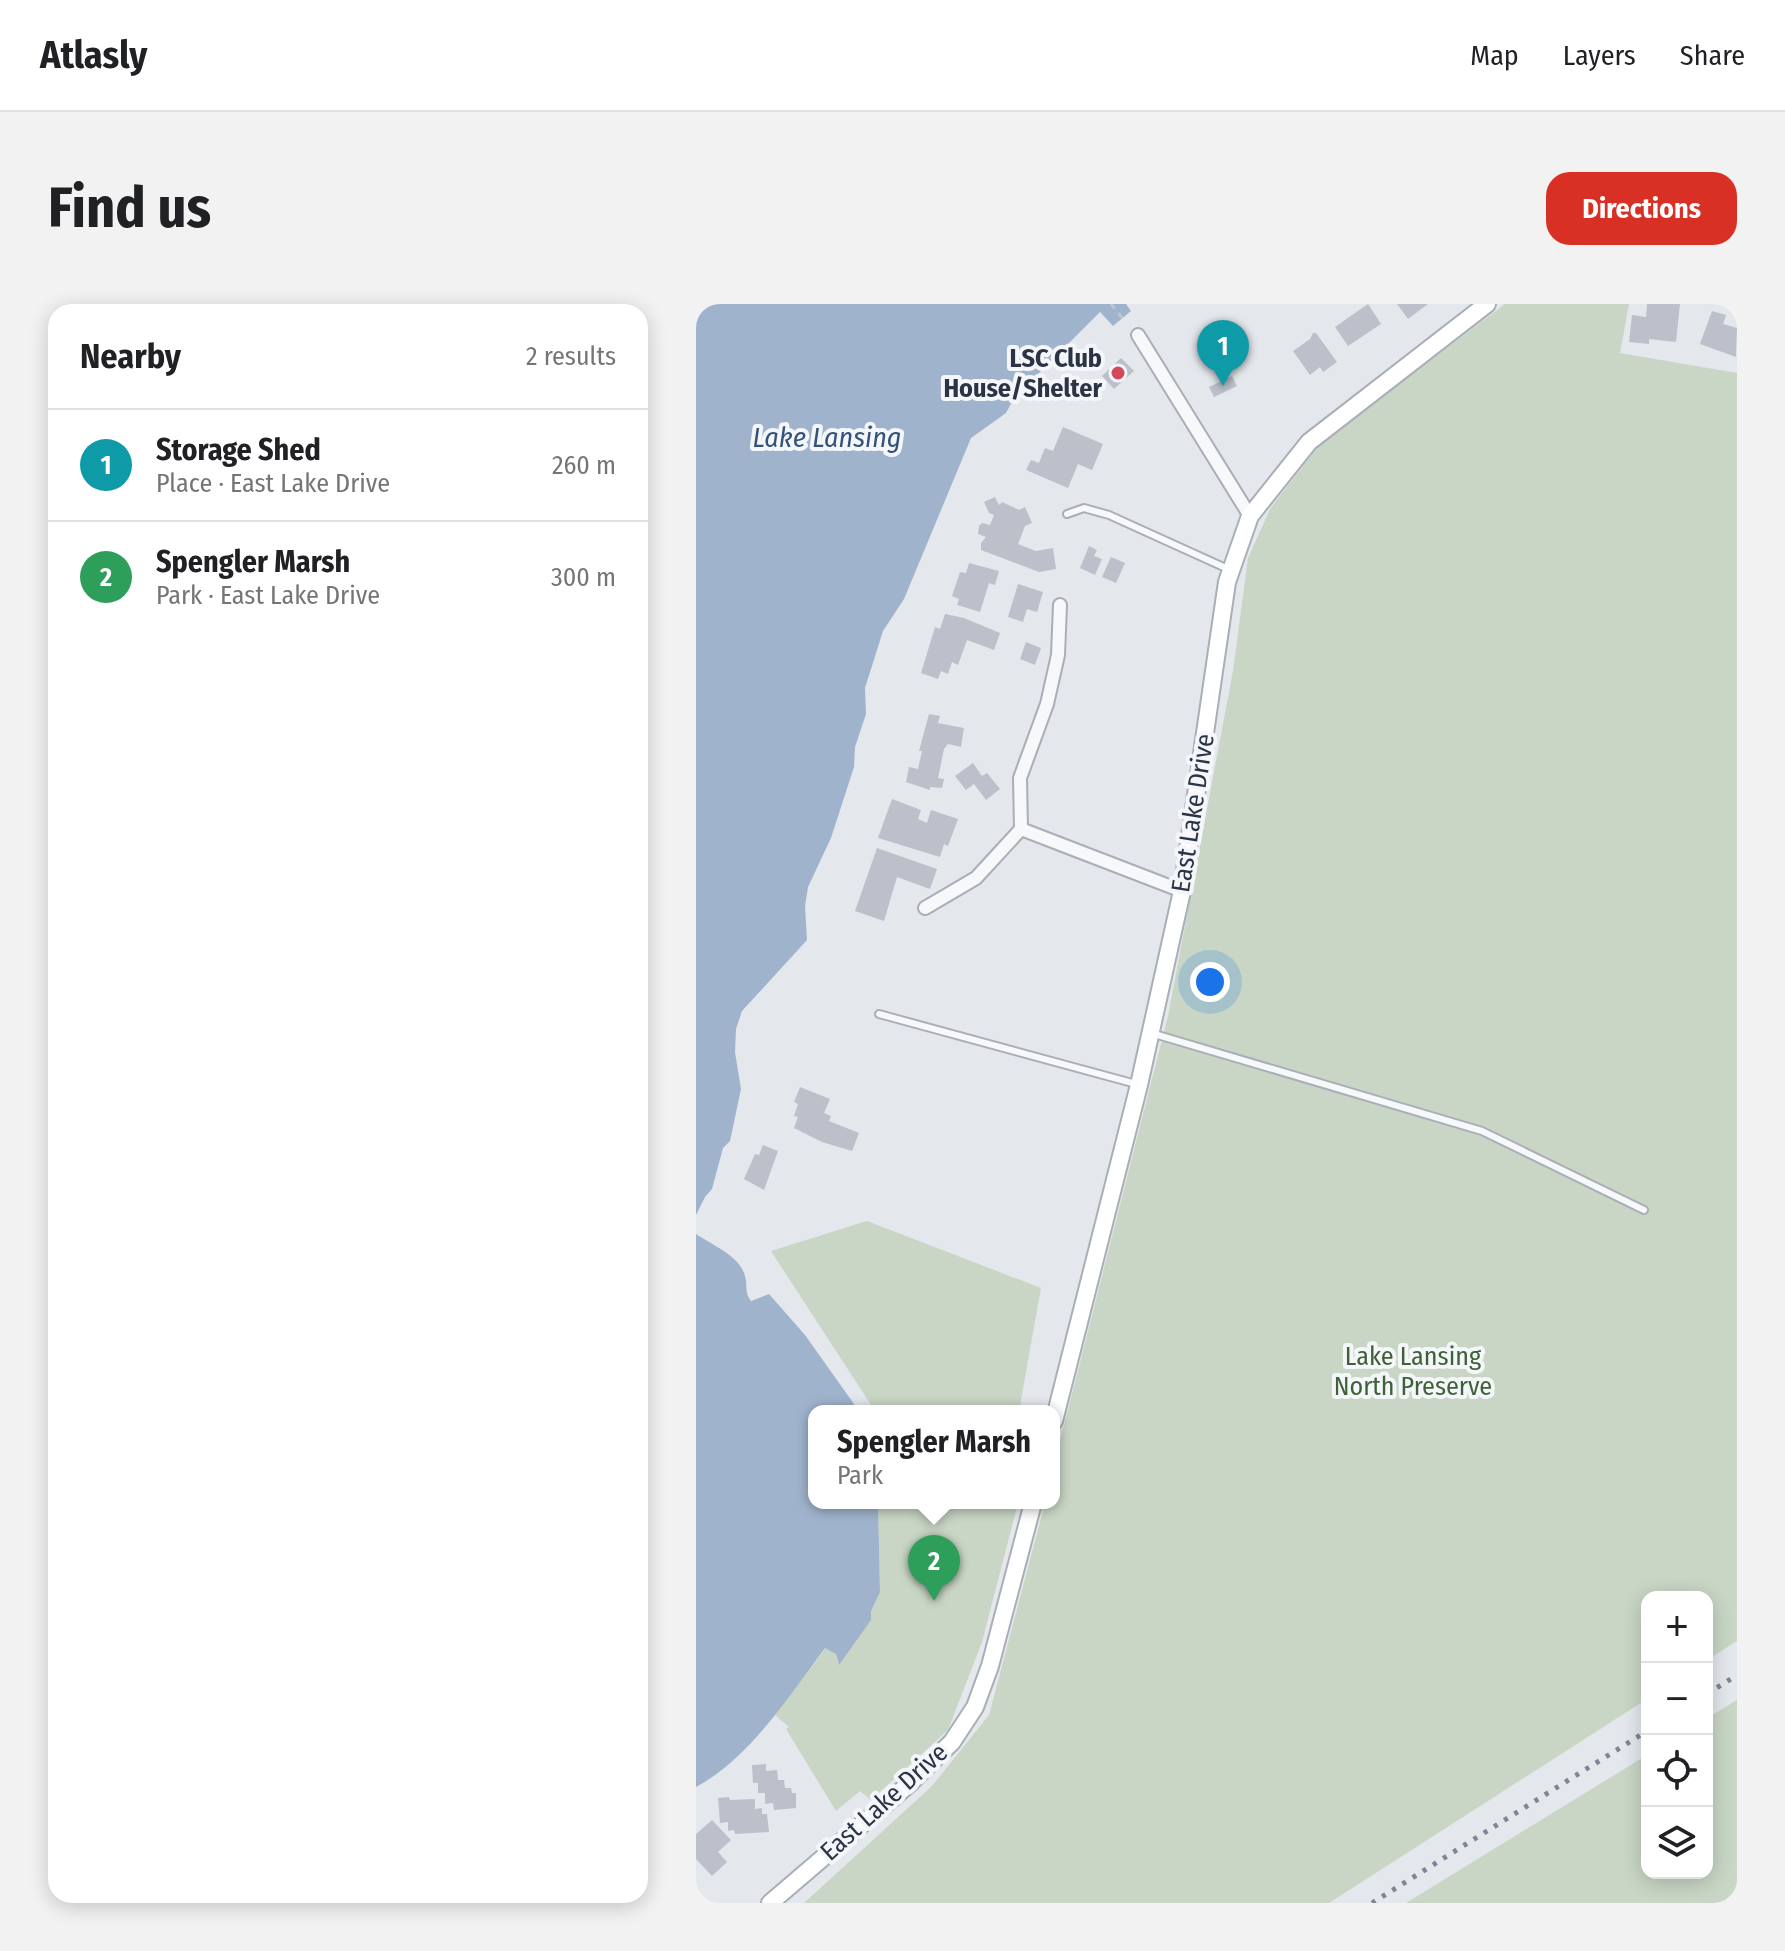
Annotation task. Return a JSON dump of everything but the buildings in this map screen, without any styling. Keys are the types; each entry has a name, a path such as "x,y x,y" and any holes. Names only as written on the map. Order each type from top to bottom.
{"street":[{"name":"East Lake Drive","path":"1058,1405 1139,1085 1182,891 1231,571 1250,516 1309,442 1487,304"},
{"path":"1138,335 1250,516"},
{"path":"925,908 976,878 1021,829 1020,778 1047,704 1058,655 1060,605"},
{"path":"1021,829 1182,891"},
{"name":"East Lake Drive","path":"770,1903 908,1785 952,1742 975,1707 997,1641 1031,1509"}],"lane":[{"path":"1067,514 1084,508 1109,515 1231,571"},
{"path":"879,1014 1139,1085"},
{"path":"1151,1033 1482,1131 1644,1210"}],"path":[{"path":"1111,304 1124,320"}],"green space":[{"name":"Lake Lansing North Preserve","path":"1505,304 1629,304 1620,353 1737,373 1737,1641 1713,1656 1713,1591 1641,1591 1641,1703 1329,1903 804,1903 932,1786 989,1715 1043,1509 1060,1509 1060,1441 1168,1016 1233,671 1248,558 1270,509 1319,445"},
{"path":"867,1221 1041,1288 1020,1405 871,1405 771,1251"},
{"path":"878,1509 1016,1509 982,1642 948,1730 871,1800 860,1791 836,1811 786,1729 789,1727 775,1715 826,1647 836,1654 838,1664 880,1592"},
{"path":"1737,1700 1737,1903 1406,1903 1641,1759 1641,1879 1713,1879 1713,1714"}],"water":[{"name":"Lake Lansing","path":"696,304 1126,304 1131,311 1113,326 1100,312 1014,398 1006,413 971,438 904,599 883,631 865,688 866,714 855,747 854,767 831,838 808,887 805,906 807,940 742,1011 736,1029 735,1052 741,1089 730,1141 723,1148 712,1189 696,1215"},
{"path":"696,1234 725,1252 742,1269 751,1301 769,1294 805,1335 854,1404 808,1405 808,1509 878,1509 880,1592 871,1611 871,1620 839,1665 836,1654 825,1648 751,1743 734,1760 696,1787"}],"railway":[{"path":"1713,1690 1737,1675"},
{"path":"1372,1903 1641,1735"}],"place":[{"name":"LSC Club House/Shelter","path":"1118,373"},
{"name":"Storage Shed","path":"1223,386"},
{"name":"Spengler Marsh","path":"934,1601"}]}
